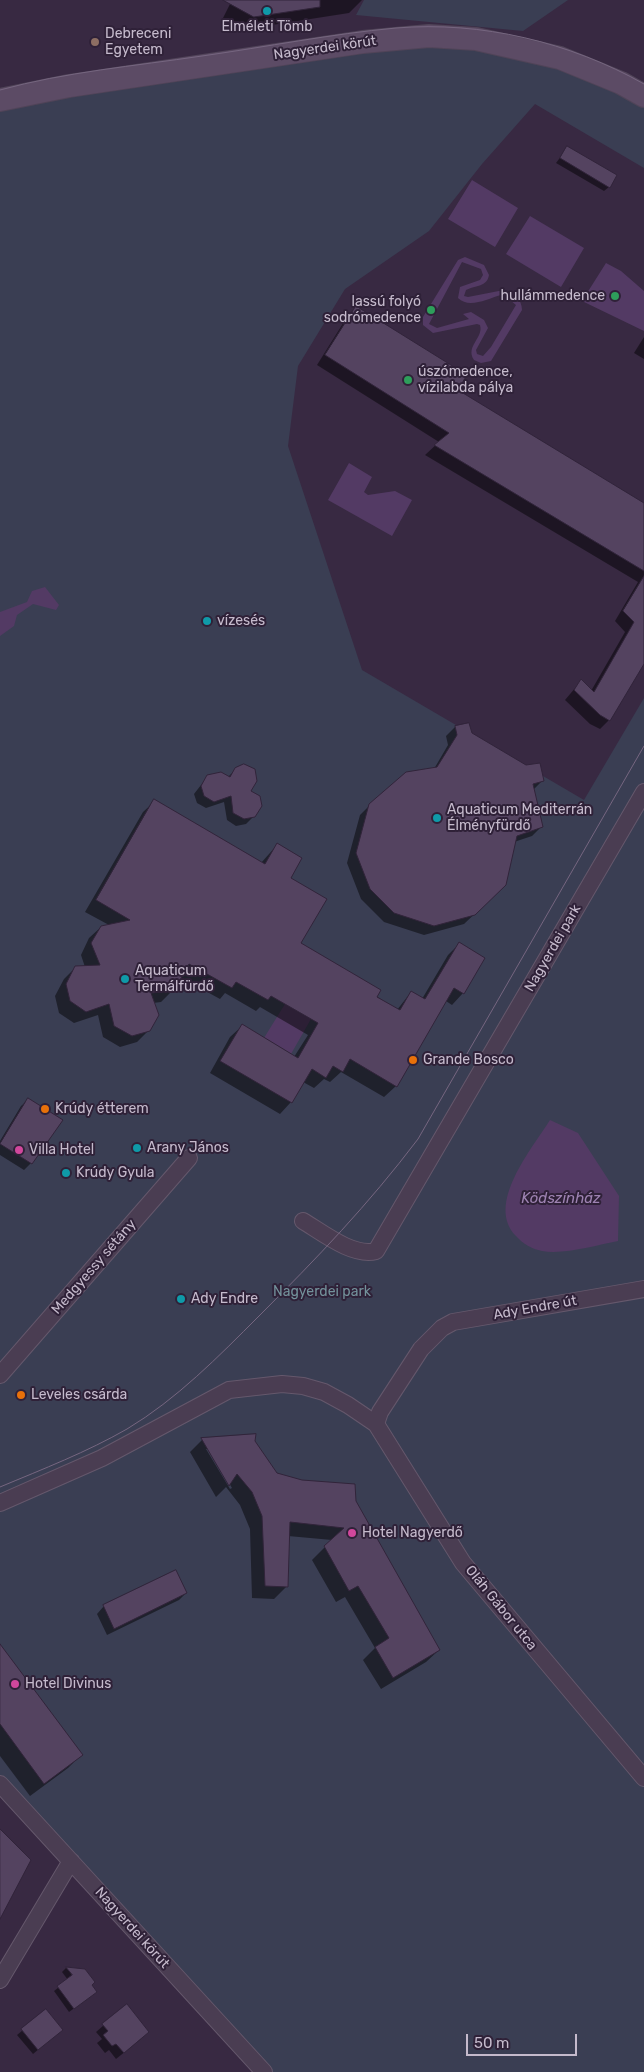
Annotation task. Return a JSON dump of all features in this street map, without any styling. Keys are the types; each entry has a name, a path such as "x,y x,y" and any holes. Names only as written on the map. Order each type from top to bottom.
{"street":[{"name":"Nagyerdei körút","path":"0,100 69,86 363,42 429,36 476,39 560,58 621,83 644,96"},
{"name":"Nagyerdei park","path":"303,1222 354,1250 367,1254 376,1251 644,792"},
{"name":"Medgyessy sétány","path":"0,1375 189,1158"},
{"name":"Ady Endre út","path":"376,1424 380,1412 430,1338 453,1322 644,1289"},
{"path":"0,1503 102,1458 229,1390 272,1384 303,1386 324,1392 348,1404 376,1424"},
{"name":"Oláh Gábor utca","path":"376,1424 463,1563 644,1778"},
{"name":"Nagyerdei körút","path":"0,1784 264,2072"},
{"path":"0,1980 71,1861"}],"green space":[{"path":"364,0 568,0 523,31 356,15"},
{"name":"Nagyerdei park","path":"476,39 644,99 644,168 535,104 482,164 429,231 345,289 298,366 288,446 362,670 584,800 644,698 644,2072 264,2072 0,1784 0,100 69,86"}],"water":[{"path":"472,180 518,208 495,247 448,219"},
{"path":"530,216 584,248 561,287 506,254"},
{"name":"lassú folyó sodrómedence","path":"465,257 484,265 489,275 486,282 466,290 464,296 468,297 504,290 514,295 522,306 522,310 491,361 481,363 474,360 472,355 473,346 481,330 480,325 433,333 423,325 423,317 458,260","holes":["462,262 481,269 483,275 480,280 460,287 458,298 467,303 473,303 501,295 516,305 491,347 483,356 477,354 476,350 488,328 484,320 471,312 463,314 469,319 437,328 429,324"]},
{"name":"hullámmedence","path":"606,263 621,271 644,291 644,331 582,301"},
{"path":"349,463 372,477 364,492 368,495 395,491 412,500 392,536 328,500"},
{"path":"45,587 59,605 56,610 33,604 17,615 14,626 0,636 0,612 27,602 32,591"},
{"path":"285,1004 311,1019 291,1054 264,1038"},
{"name":"Ködszínház","path":"550,1120 578,1133 619,1196 618,1241 570,1251 542,1251 522,1241 516,1236 508,1223 506,1208 508,1193 523,1161"}],"building":[{"name":"Elméleti Tömb","path":"223,0 320,0 320,7 254,17"},
{"path":"567,146 617,175 610,188 560,158"},
{"path":"356,306 467,375 458,390 644,503 644,571 434,445 449,433 325,355"},
{"path":"644,576 644,664 610,721 600,715 574,690 581,679 594,692 634,622 623,611"},
{"name":"Aquaticum Mediterrán Élményfürdő","path":"469,723 472,733 526,765 540,763 544,781 533,784 543,827 517,836 506,885 475,915 434,926 394,913 370,889 356,853 369,804 406,772 437,767 457,735 455,726"},
{"path":"244,764 255,769 257,781 251,791 260,796 262,806 255,817 244,819 233,813 231,796 214,802 204,796 201,786 207,775 221,772 230,777 235,768"},
{"path":"154,799 265,864 277,843 302,858 291,878 327,899 301,943 381,990 377,997 400,1010 411,991 425,999 459,942 485,958 464,994 454,988 397,1087 350,1059 343,1072 333,1066 326,1078 312,1069 292,1103 220,1061 242,1024 298,1058 318,1023 271,996 268,1000 236,982 232,988 189,964 174,991 151,993 159,1015 150,1031 132,1036 114,1026 109,1004 86,1012 70,1001 66,984 75,966 100,965 91,943 101,926 130,920 96,900"},
{"path":"28,1098 63,1120 32,1164 0,1144"},
{"name":"Hotel Nagyerdő","path":"256,1434 255,1441 277,1473 302,1480 355,1484 356,1501 440,1650 393,1678 375,1647 389,1638 358,1586 349,1591 324,1546 344,1528 290,1522 288,1587 265,1586 262,1516 252,1492 237,1474 229,1486 201,1438"},
{"path":"176,1570 187,1593 114,1629 103,1605"},
{"name":"Hotel Divinus","path":"0,1644 83,1755 44,1784 0,1724"},
{"path":"0,1829 31,1860 0,1919"},
{"path":"66,1967 85,1969 95,1982 92,1985 97,1992 74,2009 57,1986 72,1975"},
{"path":"127,2004 149,2032 124,2053 116,2044 112,2046 103,2035 108,2031 102,2024"},
{"path":"46,2009 63,2030 38,2050 21,2029"}],"tram line":[{"path":"0,90 50,78 100,70 347,34 396,28 428,27 492,32 555,46 616,69 644,84"},
{"path":"0,1487 65,1460 127,1429 180,1391 228,1347 361,1209 418,1139 644,746"}],"place":[{"name":"Elméleti Tömb","path":"267,11"},
{"name":"Debreceni Egyetem","path":"95,42"},
{"name":"hullámmedence","path":"615,296"},
{"name":"lassú folyó sodrómedence","path":"431,310"},
{"name":"úszómedence, vízilabda pálya","path":"408,380"},
{"name":"vízesés","path":"207,621"},
{"name":"Aquaticum Mediterrán Élményfürdő","path":"437,818"},
{"name":"Aquaticum Termálfürdő","path":"125,979"},
{"name":"Grande Bosco","path":"413,1060"},
{"name":"Krúdy étterem","path":"45,1109"},
{"name":"Arany János","path":"137,1148"},
{"name":"Villa Hotel","path":"19,1150"},
{"name":"Krúdy Gyula","path":"66,1173"},
{"name":"Ady Endre","path":"181,1299"},
{"name":"Leveles csárda","path":"21,1395"},
{"name":"Hotel Nagyerdő","path":"352,1533"},
{"name":"Hotel Divinus","path":"15,1684"}]}
